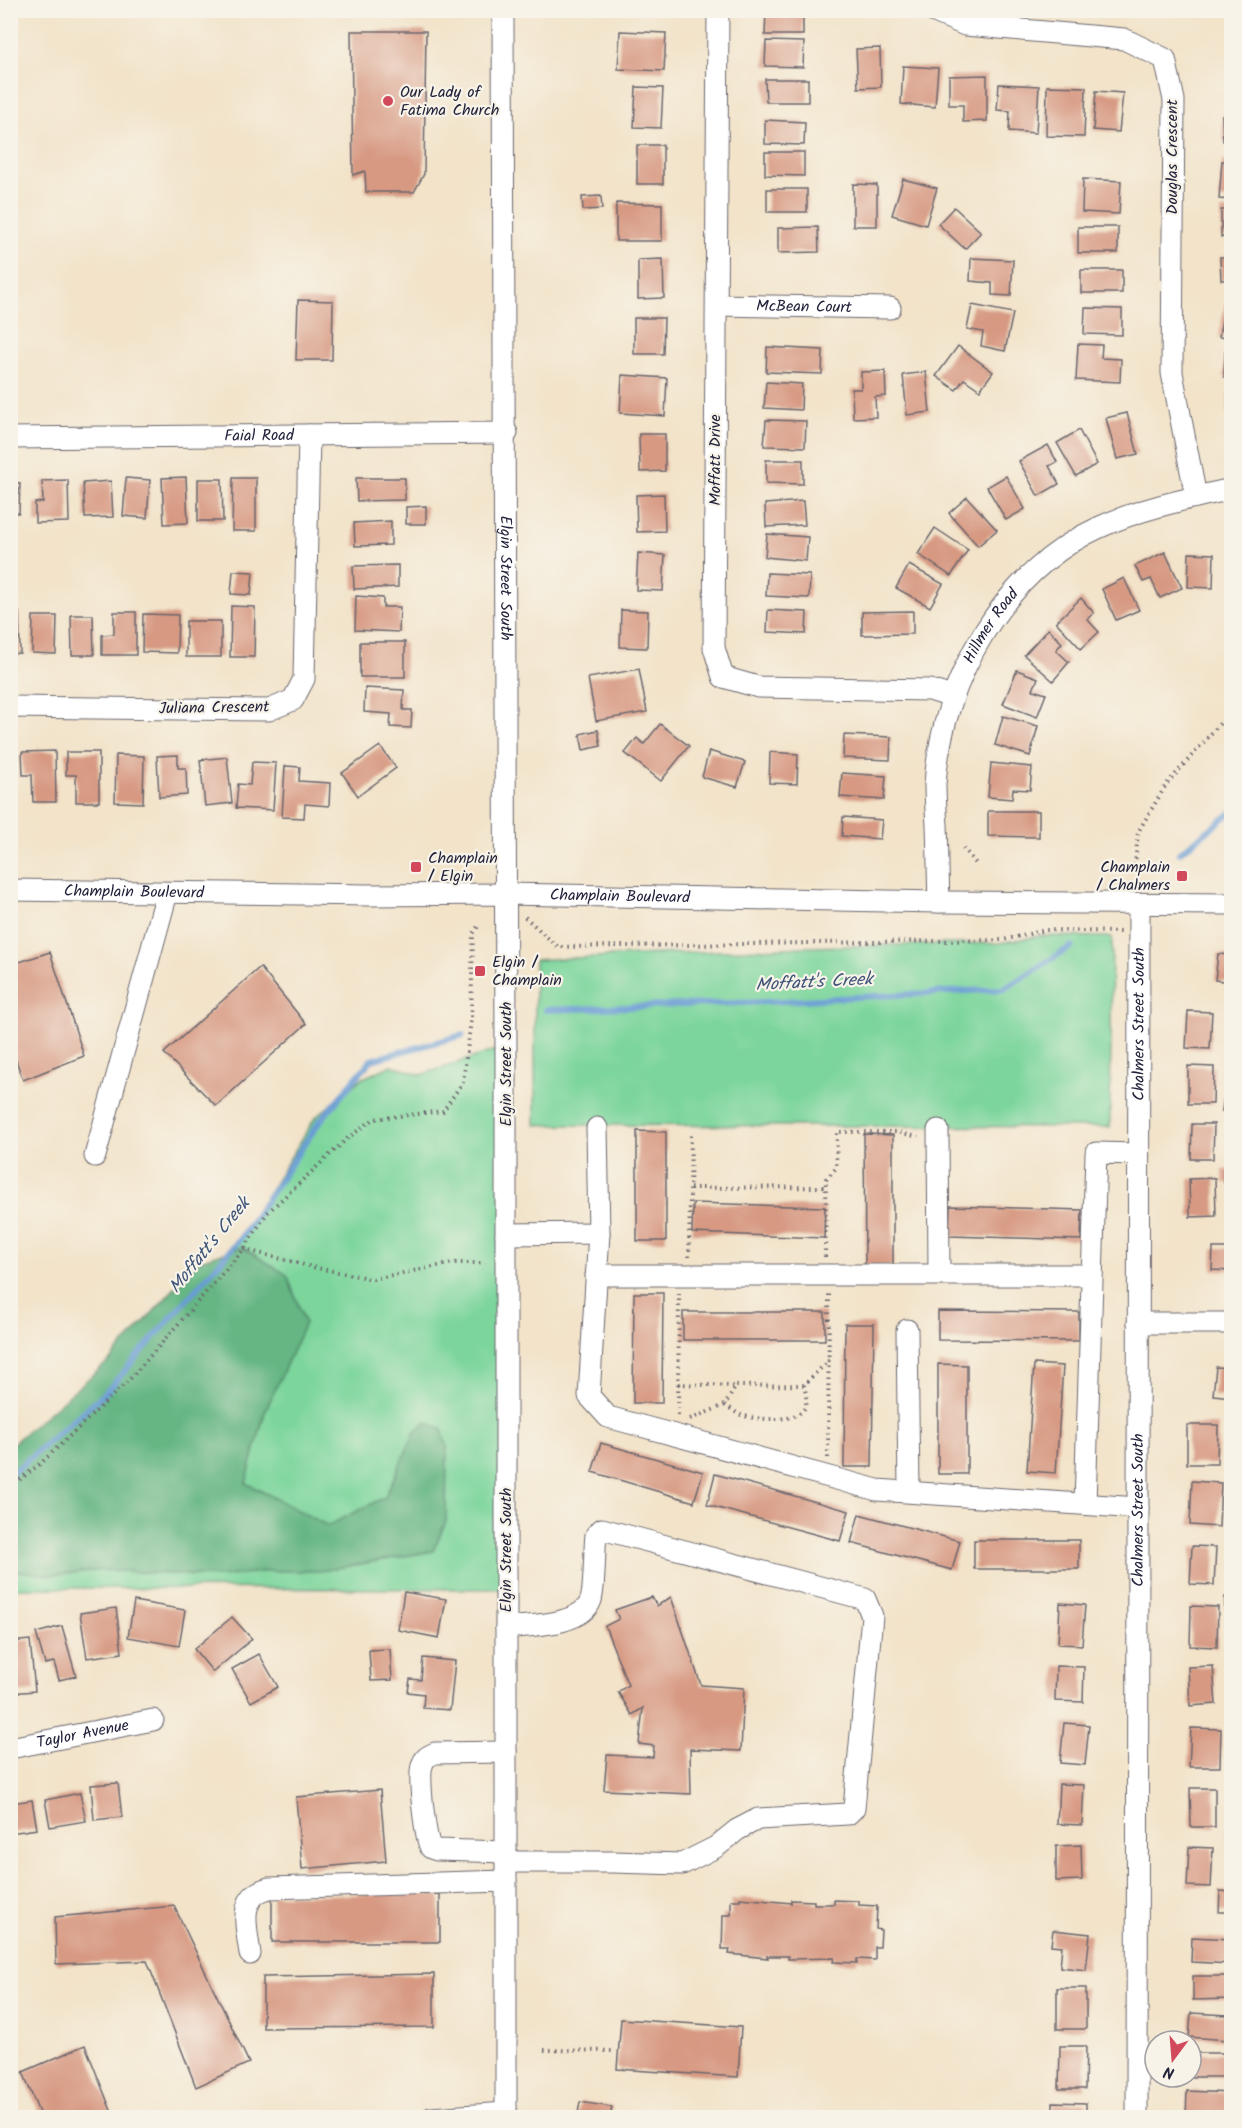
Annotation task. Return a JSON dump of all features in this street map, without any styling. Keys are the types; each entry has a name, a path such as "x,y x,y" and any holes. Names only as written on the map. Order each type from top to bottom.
{"street":[{"name":"Elgin Street South","path":"503,10 507,434 506,2115"},
{"name":"Moffatt Drive","path":"718,10 714,648 723,677 758,687 930,690 952,697"},
{"name":"Douglas Crescent","path":"930,10 965,25 1124,39 1165,59 1174,99 1172,373 1197,497"},
{"name":"McBean Court","path":"717,305 890,308"},
{"name":"Faial Road","path":"10,438 507,434"},
{"name":"Juliana Crescent","path":"10,707 269,710 293,700 304,679 309,435"},
{"name":"Hillmer Road","path":"939,902 935,784 942,736 952,697 979,641 1010,595 1033,571 1098,528 1138,512 1232,489"},
{"name":"Champlain Boulevard","path":"10,890 505,894 1139,905 1232,904"},
{"path":"95,1156 167,893"},
{"name":"Chalmers Street South","path":"1137,2118 1139,905"},
{"path":"597,1128 598,1233 589,1396 608,1418 678,1430 877,1490 1138,1508"},
{"path":"938,1130 939,1275"},
{"path":"1085,1504 1096,1153 1138,1154"},
{"path":"506,1234 598,1233"},
{"path":"596,1275 1091,1275"},
{"path":"1138,1323 1232,1323"},
{"path":"907,1330 909,1491"},
{"path":"250,1954 246,1910 250,1898 258,1891 269,1888 506,1865 612,1862 682,1864 716,1847 737,1830 758,1819 848,1814 854,1808 872,1616 865,1599 602,1528 596,1535 591,1599 585,1610 572,1619 506,1628"},
{"name":"Taylor Avenue","path":"10,1748 153,1720"},
{"path":"506,1752 435,1754 427,1757 421,1768 426,1835 430,1848 506,1865"},
{"path":"431,2118 506,2115"}],"path":[{"path":"1135,865 1138,832 1166,785 1224,719 1232,713"},
{"path":"963,848 977,865"},
{"path":"505,894 533,926 558,947 1003,940 1046,930 1121,932"},
{"path":"10,1487 40,1464 129,1380 244,1249 267,1213 349,1137 374,1119 442,1110 464,1082 471,1020 473,934 479,925"},
{"path":"691,1135 678,1384 678,1430 725,1405 736,1386"},
{"path":"690,1188 826,1187"},
{"path":"244,1249 312,1267 373,1279 453,1263 485,1263"},
{"path":"678,1384 804,1385 828,1360"},
{"path":"725,1405 741,1415 788,1418 800,1414 806,1405 804,1385"},
{"path":"544,2050 615,2051"}],"green space":[{"path":"1040,936 1112,937 1110,1127 535,1125 535,960 804,947 999,943"},
{"path":"505,1047 505,1589 11,1588 10,1475 101,1396 246,1229 315,1118 361,1079 392,1065 421,1075"},
{"path":"242,1247 287,1275 305,1323 265,1412 246,1483 328,1526 385,1497 415,1432 427,1422 442,1430 447,1446 446,1521 433,1551 321,1571 268,1571 220,1577 104,1570 50,1575 11,1572 11,1445 110,1360 200,1260"}],"building":[{"path":"766,10 803,11 803,35 765,35"},
{"name":"Our Lady of Fatima Church","path":"351,31 426,31 424,174 414,192 366,192 365,171 353,175"},
{"path":"620,31 666,33 664,71 618,69"},
{"path":"766,41 804,42 803,67 765,66"},
{"path":"880,48 881,87 858,88 856,49"},
{"path":"903,66 938,68 935,107 901,104"},
{"path":"987,75 987,121 963,122 963,105 949,105 949,76"},
{"path":"765,79 808,79 808,102 766,102"},
{"path":"999,84 1039,86 1036,133 1009,131 1010,111 997,110"},
{"path":"1047,86 1086,87 1084,137 1046,136"},
{"path":"636,87 663,88 661,128 634,127"},
{"path":"1096,91 1123,93 1119,132 1093,130"},
{"path":"1222,115 1232,115 1232,140 1223,141"},
{"path":"765,120 805,122 804,145 765,144"},
{"path":"637,145 663,145 663,184 637,184"},
{"path":"765,152 804,152 804,176 765,175"},
{"path":"1222,161 1232,161 1232,200 1219,199"},
{"path":"903,179 937,188 926,225 892,215"},
{"path":"1083,179 1121,181 1119,214 1082,212"},
{"path":"853,184 877,185 877,226 853,226"},
{"path":"767,189 807,189 807,212 767,212"},
{"path":"601,196 602,209 583,210 582,197"},
{"path":"616,203 662,204 662,241 616,241"},
{"path":"954,207 981,232 965,249 938,224"},
{"path":"1221,210 1232,210 1232,237 1221,237"},
{"path":"818,227 819,252 778,253 778,228"},
{"path":"1078,227 1118,227 1118,253 1078,253"},
{"path":"1220,257 1232,257 1232,280 1221,280"},
{"path":"971,258 1013,260 1011,296 992,295 992,283 970,281"},
{"path":"663,259 664,298 638,299 638,260"},
{"path":"1081,270 1122,270 1122,293 1081,293"},
{"path":"298,300 333,301 332,360 296,360"},
{"path":"1225,303 1232,304 1232,339 1219,337"},
{"path":"972,305 1013,313 1005,351 981,346 983,332 967,329"},
{"path":"1085,308 1122,309 1122,335 1084,334"},
{"path":"634,318 664,318 663,354 634,354"},
{"path":"1078,344 1102,345 1101,358 1121,359 1120,382 1076,380"},
{"path":"958,346 993,372 980,390 964,379 956,390 936,376"},
{"path":"767,347 823,350 822,374 766,372"},
{"path":"1225,352 1232,353 1232,377 1224,377"},
{"path":"885,371 886,396 875,397 876,417 853,418 852,389 861,389 861,372"},
{"path":"926,372 930,412 907,415 903,375"},
{"path":"622,375 667,378 665,416 620,413"},
{"path":"766,382 802,384 801,410 764,408"},
{"path":"1228,392 1232,392 1232,418 1228,418"},
{"path":"1127,413 1138,454 1117,459 1106,418"},
{"path":"766,420 806,421 805,447 764,446"},
{"path":"1079,430 1097,464 1076,476 1057,443"},
{"path":"639,434 665,434 665,471 640,472"},
{"path":"1048,445 1057,462 1049,466 1059,484 1038,496 1019,461"},
{"path":"766,460 803,460 803,484 766,483"},
{"path":"1006,476 1025,509 1006,520 987,487"},
{"path":"186,477 188,523 164,524 162,478"},
{"path":"126,478 150,480 147,518 123,516"},
{"path":"233,478 256,478 256,531 232,531"},
{"path":"356,478 405,478 405,500 357,501"},
{"path":"198,479 222,479 223,521 198,521"},
{"path":"68,480 69,522 35,523 35,503 43,502 42,481"},
{"path":"111,481 113,517 85,518 83,483"},
{"path":"10,482 20,483 19,513 10,513"},
{"path":"664,494 665,531 637,532 636,495"},
{"path":"967,497 997,530 978,546 949,513"},
{"path":"803,501 805,525 766,527 765,504"},
{"path":"426,506 426,524 406,524 406,507"},
{"path":"391,521 391,545 355,546 354,523"},
{"path":"935,528 968,550 951,576 918,554"},
{"path":"767,534 808,537 806,561 765,557"},
{"path":"1165,552 1182,588 1160,598 1151,579 1143,582 1135,566"},
{"path":"638,553 665,555 663,591 636,590"},
{"path":"1189,553 1214,554 1213,588 1188,587"},
{"path":"398,565 398,587 354,589 353,566"},
{"path":"909,565 943,584 930,607 896,588"},
{"path":"233,571 253,572 251,595 231,594"},
{"path":"767,573 810,575 809,598 766,596"},
{"path":"1124,578 1139,610 1116,620 1102,589"},
{"path":"356,596 383,598 383,607 400,607 399,632 355,630"},
{"path":"1081,598 1094,613 1087,619 1099,632 1081,649 1056,622"},
{"path":"231,606 255,607 254,657 230,657"},
{"path":"621,610 648,611 647,648 620,647"},
{"path":"768,610 807,612 806,634 767,632"},
{"path":"913,611 913,634 862,635 862,612"},
{"path":"10,612 19,612 20,653 10,654"},
{"path":"114,612 136,612 136,655 102,655 102,635 114,634"},
{"path":"143,614 178,615 177,653 142,652"},
{"path":"71,615 93,615 94,655 72,655"},
{"path":"33,616 57,616 56,654 32,653"},
{"path":"186,621 221,621 221,657 186,657"},
{"path":"1048,629 1062,643 1056,650 1069,662 1053,681 1024,655"},
{"path":"360,642 405,642 405,677 360,677"},
{"path":"639,669 647,712 596,721 588,678"},
{"path":"1017,670 1038,678 1033,690 1046,694 1037,717 1003,704"},
{"path":"365,688 404,690 403,710 412,710 411,728 390,727 391,714 364,712"},
{"path":"1003,716 1038,726 1030,756 995,745"},
{"path":"660,724 689,746 661,781 625,753 637,738 644,744"},
{"path":"598,730 601,746 583,750 580,734"},
{"path":"844,735 891,737 890,760 843,758"},
{"path":"380,746 396,768 358,796 342,773"},
{"path":"55,751 56,802 33,802 32,775 23,775 22,752"},
{"path":"709,751 745,762 737,787 702,777"},
{"path":"10,752 16,753 12,804 10,804"},
{"path":"66,752 99,752 99,802 76,802 76,775 66,775"},
{"path":"770,752 798,754 797,784 769,783"},
{"path":"116,755 144,756 143,803 115,802"},
{"path":"178,755 178,768 186,768 187,795 159,797 157,756"},
{"path":"227,757 232,803 205,806 200,760"},
{"path":"252,762 276,763 273,810 236,808 238,784 250,785"},
{"path":"991,763 1032,767 1030,790 1013,789 1012,799 988,797"},
{"path":"285,766 300,767 299,781 330,783 329,806 305,804 304,818 282,817"},
{"path":"842,773 886,776 884,800 840,797"},
{"path":"988,811 1039,811 1039,837 988,836"},
{"path":"843,817 882,820 880,839 842,836"},
{"path":"50,952 84,1056 23,1080 10,1043 10,965"},
{"path":"1218,954 1232,955 1232,982 1215,980"},
{"path":"260,967 306,1024 216,1106 164,1053"},
{"path":"1188,1011 1212,1012 1210,1049 1186,1048"},
{"path":"1188,1066 1214,1067 1213,1104 1188,1104"},
{"path":"1224,1097 1232,1098 1232,1112 1222,1111"},
{"path":"1192,1124 1214,1124 1213,1159 1191,1159"},
{"path":"637,1131 666,1132 666,1241 637,1241"},
{"path":"864,1134 893,1135 893,1266 865,1265"},
{"path":"1232,1169 1232,1183 1224,1183 1223,1170"},
{"path":"1215,1178 1216,1216 1190,1217 1189,1179"},
{"path":"693,1203 825,1207 824,1238 692,1233"},
{"path":"950,1206 1082,1210 1081,1240 949,1236"},
{"path":"1213,1248 1232,1248 1232,1271 1212,1270"},
{"path":"634,1293 663,1293 662,1403 633,1403"},
{"path":"938,1311 1079,1312 1079,1341 938,1340"},
{"path":"683,1312 825,1312 825,1340 683,1340"},
{"path":"845,1324 874,1324 872,1467 844,1467"},
{"path":"938,1364 967,1365 967,1474 938,1474"},
{"path":"1034,1364 1063,1366 1056,1473 1027,1471"},
{"path":"1216,1367 1232,1368 1232,1397 1213,1395"},
{"path":"1187,1425 1218,1425 1217,1464 1187,1464"},
{"path":"601,1443 703,1472 694,1502 592,1472"},
{"path":"715,1474 849,1511 840,1541 707,1505"},
{"path":"1192,1481 1221,1483 1219,1527 1190,1525"},
{"path":"859,1514 960,1541 952,1570 851,1543"},
{"path":"974,1540 1079,1540 1079,1569 974,1569"},
{"path":"1192,1546 1216,1547 1214,1585 1190,1584"},
{"path":"404,1592 446,1599 439,1638 398,1630"},
{"path":"652,1597 657,1606 671,1597 701,1685 744,1688 741,1751 690,1749 691,1794 604,1790 607,1755 653,1757 654,1746 639,1744 643,1708 632,1715 618,1692 628,1685 605,1626 619,1619 615,1610"},
{"path":"1225,1597 1232,1597 1232,1609 1225,1609"},
{"path":"134,1601 185,1610 179,1646 128,1637"},
{"path":"1060,1603 1085,1605 1082,1645 1058,1644"},
{"path":"1191,1606 1218,1607 1217,1647 1190,1646"},
{"path":"116,1608 122,1653 87,1658 80,1613"},
{"path":"232,1617 252,1639 213,1672 194,1649"},
{"path":"62,1626 76,1676 59,1680 54,1662 45,1664 36,1633"},
{"path":"30,1640 35,1691 10,1693 10,1642"},
{"path":"390,1649 392,1680 371,1681 369,1650"},
{"path":"259,1654 278,1687 251,1702 232,1669"},
{"path":"423,1658 455,1661 450,1710 423,1708 424,1694 408,1692 410,1679 421,1680"},
{"path":"1056,1666 1084,1667 1083,1702 1055,1701"},
{"path":"1213,1666 1216,1704 1190,1706 1188,1667"},
{"path":"1064,1723 1089,1725 1085,1765 1060,1763"},
{"path":"1191,1728 1221,1729 1220,1767 1189,1767"},
{"path":"118,1783 122,1817 94,1820 91,1785"},
{"path":"1059,1784 1084,1785 1082,1825 1057,1824"},
{"path":"1190,1788 1215,1788 1215,1827 1191,1827"},
{"path":"380,1790 386,1861 302,1869 296,1797"},
{"path":"80,1793 86,1821 50,1827 45,1800"},
{"path":"32,1800 37,1829 10,1833 10,1803"},
{"path":"1228,1826 1232,1826 1232,1835 1227,1835"},
{"path":"1081,1845 1082,1880 1056,1881 1056,1846"},
{"path":"1189,1847 1213,1848 1211,1887 1187,1886"},
{"path":"1220,1891 1232,1892 1232,1912 1219,1912"},
{"path":"440,1894 440,1942 272,1942 272,1895"},
{"path":"740,1898 791,1903 791,1900 814,1901 814,1904 834,1904 834,1900 859,1901 859,1905 877,1906 876,1929 881,1930 880,1947 875,1947 875,1960 857,1959 857,1963 833,1962 834,1958 788,1959 788,1956 767,1956 768,1958 729,1954 730,1949 722,1949 723,1915 731,1915 731,1900 740,1900"},
{"path":"174,1906 249,2063 196,2087 147,1961 56,1964 55,1917"},
{"path":"1053,1930 1090,1934 1086,1970 1060,1967 1062,1946 1051,1945"},
{"path":"1192,1937 1232,1939 1232,1964 1191,1962"},
{"path":"434,1974 434,2027 263,2028 263,1977"},
{"path":"1193,1976 1232,1976 1232,1999 1193,2000"},
{"path":"1057,1988 1086,1988 1086,2029 1057,2029"},
{"path":"1191,2013 1228,2015 1227,2040 1203,2038 1203,2029 1190,2029"},
{"path":"621,2019 741,2027 738,2077 617,2069"},
{"path":"85,2045 114,2118 41,2118 23,2072"},
{"path":"1060,2046 1086,2046 1085,2089 1059,2089"},
{"path":"1203,2053 1229,2053 1229,2077 1203,2077"},
{"path":"1187,2091 1230,2093 1229,2118 1186,2117"},
{"path":"580,2102 612,2107 610,2118 577,2118"},
{"path":"1053,2102 1086,2103 1086,2118 1053,2118"}],"waterway":[{"name":"Moffatt's Creek","path":"1179,853 1232,812"},
{"name":"Moffatt's Creek","path":"546,1010 765,1002 1004,989 1072,946"},
{"name":"Moffatt's Creek","path":"10,1475 108,1390 240,1239 320,1121 371,1060 463,1035"}],"place":[{"name":"Our Lady of Fatima Church","path":"388,101"},
{"name":"Champlain / Elgin","path":"416,867"},
{"name":"Champlain / Chalmers","path":"1182,876"},
{"name":"Elgin / Champlain","path":"480,971"}]}
